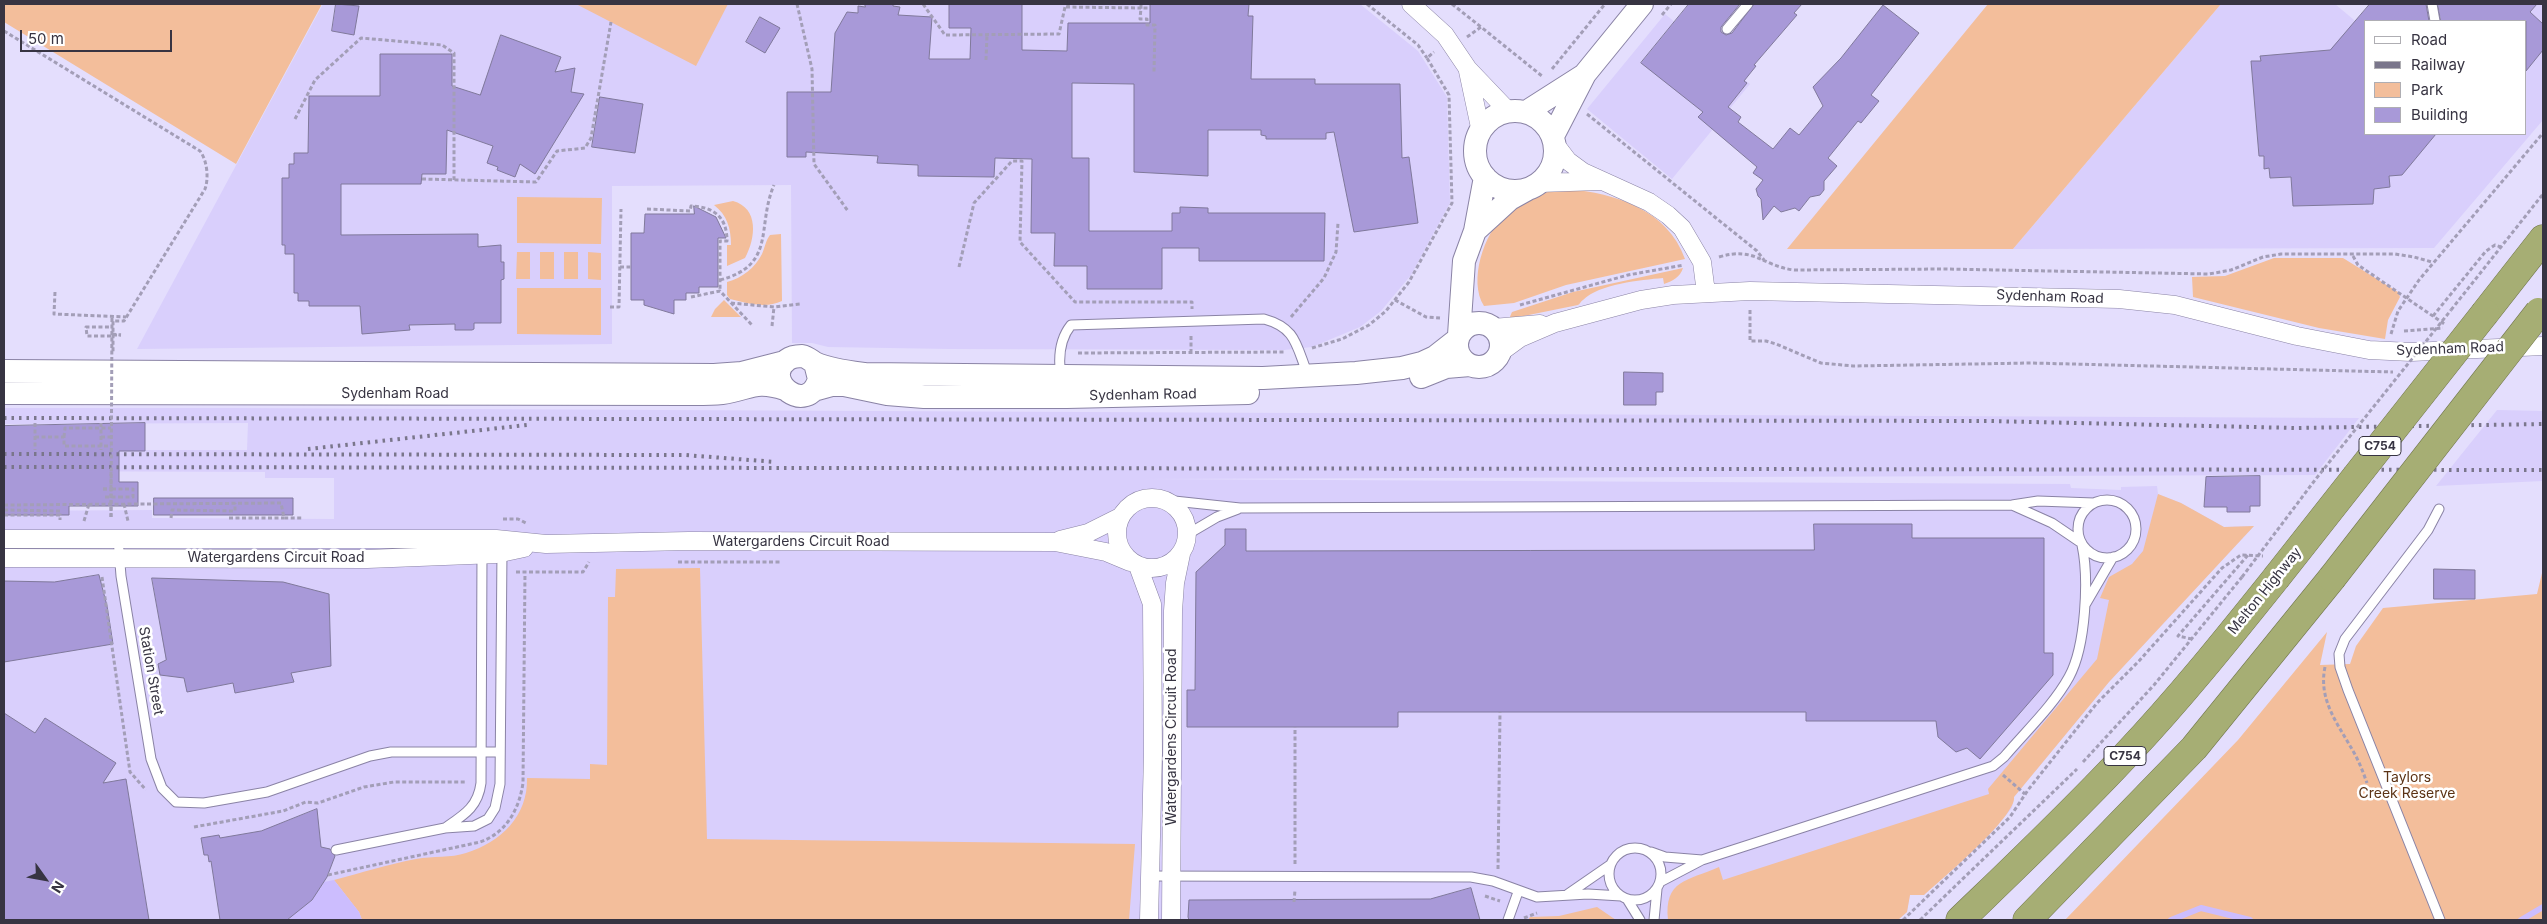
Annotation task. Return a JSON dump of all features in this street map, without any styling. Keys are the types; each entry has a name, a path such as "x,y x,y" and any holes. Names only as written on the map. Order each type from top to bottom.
{"highway":[{"name":"Melton Highway","path":"1960,920 2128,754 2201,670 2276,578 2543,239"},
{"path":"2027,920 2194,748 2332,578 2541,309"}],"street":[{"path":"1411,4 1446,35 1468,69 1518,112 1546,125 1568,161 1600,181 1649,202 1668,214 1682,228 1702,262 1706,293"},
{"path":"1475,231 1510,199 1534,186 1552,166 1554,140 1585,74 1642,4"},
{"path":"1468,69 1481,132"},
{"path":"1585,74 1518,112 1498,115 1488,122 1476,143 1476,155 1479,167 1485,177 1505,190 1600,181"},
{"path":"1464,280 1473,304 1500,343 1498,354 1494,360 1483,366 1470,365 1465,362 1458,352 1458,337 1466,252 1475,231 1485,177"},
{"name":"Sydenham Road","path":"1498,354 1520,338 1555,323 1640,300 1706,293 1750,291 2119,299 2175,306 2297,336 2369,350 2411,352 2543,346"},
{"name":"Sydenham Road","path":"1489,326 1555,323"},
{"path":"1458,337 1468,326 1489,326"},
{"name":"Sydenham Road","path":"814,390 832,385 844,385 887,394 924,397 1064,387 1308,376 1402,368 1435,357 1458,337"},
{"path":"798,356 809,358 814,363 819,380 814,390 802,396 796,396 785,390 781,384 780,372 785,362 798,356"},
{"name":"Sydenham Road","path":"4,392 168,383 714,375 742,373 785,362"},
{"name":"Sydenham Road","path":"814,363 864,374 1064,387 1346,390 1395,384 1446,367 1470,365"},
{"name":"Sydenham Road","path":"4,371 168,383 694,394 723,393 755,383 770,384 785,390"},
{"path":"1144,498 1165,500 1182,514 1188,534 1181,554 1162,567 1146,568 1134,564 1122,553 1117,541 1120,517 1126,509 1144,498"},
{"name":"Watergardens Circuit Road","path":"1055,542 1088,533 1120,517"},
{"name":"Watergardens Circuit Road","path":"4,539 124,533 482,547"},
{"name":"Watergardens Circuit Road","path":"4,558 367,559 482,547 689,541 1055,542 1106,552 1134,564 1152,604 1153,753 1149,920"},
{"name":"Watergardens Circuit Road","path":"1171,920 1172,611 1181,554"}],"lane":[{"path":"1727,29 1748,4"},
{"path":"2432,4 2435,20"},
{"path":"1064,387 1060,353 1063,335 1071,325 1264,319 1284,326 1291,333 1308,376"},
{"path":"1165,500 1240,508 2012,505 2038,501 2094,503 2113,500 2129,510 2134,519 2134,538 2122,554 2113,557 2096,556 2052,523 2012,505"},
{"path":"1150,876 1471,877 1493,881 1537,898 1566,896 1644,899 1658,886 1702,860 1993,766 2004,757 2061,689 2070,675 2076,659 2085,605 2085,561 2078,524 2081,515 2094,503"},
{"path":"1188,534 1217,517 1240,508"},
{"path":"2439,509 2428,530 2349,633 2339,654 2341,673 2440,920"},
{"name":"Station Street","path":"124,533 118,558 151,759 162,788 176,802 204,803 267,792 370,756 391,752 482,752"},
{"path":"336,850 445,828 474,826 488,819 497,802 500,784 502,546"},
{"path":"445,828 472,809 477,801 481,783 482,547"},
{"path":"2085,605 2113,557"},
{"path":"482,752 500,752"},
{"path":"1566,896 1610,865 1618,854 1626,850 1634,848 1665,857 1702,860"},
{"path":"1648,852 1660,865 1654,920"},
{"path":"1610,865 1610,883 1640,920"},
{"path":"1508,920 1518,892"}],"path":[{"path":"797,4 812,69 814,164 848,211"},
{"path":"923,4 945,35 1059,34 1065,7 1069,4"},
{"path":"1367,4 1418,45 1427,58"},
{"path":"1452,4 1480,27"},
{"path":"1550,71 1605,4"},
{"path":"1065,7 1141,6 1150,8"},
{"path":"1141,6 1140,19 1147,19 1147,25 1155,25 1154,72"},
{"path":"422,179 536,182 557,151 584,148 591,138 611,22"},
{"path":"4,31 200,151 204,157 207,183 205,189 124,321 113,321 113,352"},
{"path":"986,60 987,35"},
{"path":"295,119 315,80 361,38 442,45 454,54 454,180"},
{"path":"2391,340 2394,322 2407,297 2432,262 2543,133"},
{"path":"959,267 974,203 1012,161 1022,161 1020,242 1075,302 1192,302 1191,353"},
{"path":"720,280 736,276 753,262 764,237 766,207 774,185"},
{"path":"1920,920 2081,765 2192,639 2242,577 2315,480 2543,194"},
{"path":"647,209 690,211 691,206 705,206 715,211 727,229 727,241 720,241 720,291 752,326"},
{"path":"610,307 619,307 621,209"},
{"path":"1284,326 1324,278 1336,252 1338,223"},
{"path":"2433,316 2486,251 2495,245 2501,247"},
{"path":"2353,256 2358,265 2450,328"},
{"path":"620,267 631,267"},
{"path":"691,297 720,291"},
{"path":"1750,291 1750,341 1766,341 1821,363 1853,366 2031,363 2405,371"},
{"path":"54,292 54,314 126,317"},
{"path":"1060,353 1299,352 1342,339 1369,325 1396,300"},
{"path":"731,303 774,307 800,304"},
{"path":"772,326 774,307"},
{"path":"111,472 112,517 112,317"},
{"path":"113,327 86,327 86,336 121,335"},
{"path":"103,352 122,352"},
{"path":"34,424 35,450"},
{"path":"101,424 101,450"},
{"path":"111,428 64,428 64,446 111,446"},
{"path":"35,437 64,437"},
{"path":"101,437 111,437"},
{"path":"103,488 133,489 133,496 105,497 105,504"},
{"path":"152,498 152,504"},
{"path":"4,505 281,503"},
{"path":"82,529 89,504"},
{"path":"124,504 124,533"},
{"path":"171,518 172,510 235,511 236,504"},
{"path":"4,510 60,510 60,515"},
{"path":"1903,920 1999,828 2097,703 2139,661 2222,568 2234,558 2248,554 2178,636 2192,639"},
{"path":"502,572 583,572 590,562 599,562"},
{"path":"674,562 790,562"},
{"path":"500,784 523,783 525,572"},
{"path":"94,573 121,576"},
{"path":"102,574 130,772 147,791"},
{"path":"1486,896 1498,867 1500,712"},
{"path":"1294,902 1295,727"},
{"path":"2000,772 2025,794"},
{"path":"194,828 283,811 306,802 318,803 364,787 394,782 481,783"}],"shaded area":[{"path":"323,4 1360,4 1418,51 1447,97 1450,203 1411,275 1381,311 1360,327 1312,347 1284,350 950,349 828,347 812,343 792,343 791,185 612,186 612,344 137,349"},
{"path":"2221,4 2335,4 2364,28 2364,135 2527,135 2527,20 2470,20 2476,4 2543,4 2543,120 2434,248 2013,249"},
{"path":"1665,14 1750,84 1672,179 1587,109"},
{"path":"4,408 2359,418 2315,475 1142,479 2070,484 2071,488 2121,490 2121,487 2157,486 2158,494 2181,503 2224,527 2254,526 2109,682 2014,797 2012,808 1991,833 1924,895 1910,895 1907,912 1898,920 4,920 4,511 152,510 152,518 334,519 334,478 265,478 265,472 4,471 4,450 247,450 248,423 4,424"},
{"path":"2497,410 2543,411 2543,481 2436,486"},
{"path":"334,880 359,912 362,920 290,920 312,900 324,882"}],"green space":[{"path":"4,4 322,4 236,164 4,22"},
{"path":"576,4 728,4 696,66"},
{"path":"1988,4 2221,4 2013,249 1787,249"},
{"path":"1568,189 1604,195 1638,207 1653,216 1666,228 1677,242 1685,259 1566,285 1514,303 1484,306 1479,296 1478,271 1485,245 1497,223 1512,209 1534,196"},
{"path":"517,197 602,198 601,244 517,243"},
{"path":"733,201 747,210 751,217 753,233 745,258 727,266 727,245 731,245 729,228 722,213 714,205"},
{"path":"781,234 782,301 763,305 749,304 730,299 727,295 727,282 743,275 756,264 770,235"},
{"path":"517,252 530,252 530,279 516,279"},
{"path":"540,252 554,252 554,279 540,279"},
{"path":"564,252 578,252 578,279 564,279"},
{"path":"588,252 601,253 601,280 588,279"},
{"path":"2274,258 2343,258 2398,292 2400,297 2388,320 2385,339 2319,328 2193,297 2192,277 2225,276"},
{"path":"1683,268 1676,278 1664,284 1663,278 1621,284 1599,290 1582,300 1578,305 1509,319 1512,312 1573,292"},
{"path":"517,288 601,288 601,335 517,334"},
{"path":"724,300 741,317 711,317 715,309"},
{"path":"2158,494 2181,503 2224,527 2254,526 2109,682 2014,797 2012,806 2004,818 1976,848 1924,895 1910,895 1907,912 1898,920 1668,920 1670,897 1674,889 1688,879 1719,867 1723,880 1989,794 1988,789 2097,659 2109,600 2100,598 2109,577 2132,564 2143,551"},
{"path":"700,568 707,839 1135,844 1129,920 362,920 359,912 334,880 406,861 460,855 479,848 501,834 517,816 523,804 527,778 590,779 590,764 607,765 608,597 615,597 616,569"},
{"name":"Taylors Creek Reserve","path":"2543,569 2543,920 2065,920 2238,740 2327,632 2320,665 2350,664 2356,646 2383,608 2537,594"},
{"path":"1597,907 1616,920 1528,920 1530,917 1559,916"}],"building":[{"path":"336,4 359,6 354,35 332,31"},
{"path":"865,4 893,4 893,6 900,7 898,15 932,17 929,59 970,59 971,28 949,28 949,4 1022,4 1022,50 1067,51 1068,23 1150,23 1150,4 1249,4 1248,16 1253,16 1251,79 1315,79 1315,84 1400,84 1402,158 1409,157 1418,223 1354,232 1334,132 1326,133 1326,139 1266,139 1266,136 1261,135 1261,130 1208,130 1208,176 1134,172 1134,84 1072,83 1072,158 1089,158 1089,231 1172,231 1172,213 1180,213 1180,207 1208,208 1208,213 1325,213 1324,261 1199,261 1199,248 1162,248 1162,289 1087,289 1087,266 1054,266 1055,233 1031,233 1032,159 995,158 994,177 918,176 918,165 877,163 878,156 806,152 806,157 787,157 787,92 831,92 835,33 847,12 858,13 858,6 865,7"},
{"path":"1689,4 1740,4 1721,27 1721,32 1726,35 1732,33 1754,4 1802,4 1794,13 1797,15 1754,65 1756,66 1744,81 1747,83 1728,107 1741,117 1738,122 1773,149 1790,128 1799,135 1823,106 1813,87 1841,58 1883,5 1919,33 1871,95 1879,101 1861,123 1858,121 1828,158 1837,166 1824,181 1824,190 1820,195 1810,197 1799,211 1795,208 1781,212 1774,206 1763,220 1761,199 1756,189 1763,180 1753,173 1757,167 1698,117 1703,112 1641,63"},
{"path":"2370,4 2426,4 2429,20 2364,20 2364,135 2435,135 2402,175 2389,176 2390,187 2374,189 2373,204 2293,206 2291,177 2270,178 2269,168 2264,169 2264,156 2259,156 2251,61 2261,61 2260,56 2330,50"},
{"path":"2438,4 2537,4 2530,12 2543,24 2543,50 2527,70 2527,20 2441,20"},
{"path":"760,17 780,28 765,53 746,42"},
{"path":"501,35 561,57 555,72 575,68 571,92 584,94 535,174 520,164 515,177 497,170 498,167 487,163 493,146 447,130 446,174 422,174 421,184 341,184 341,235 478,234 478,247 501,245 504,279 501,280 501,323 474,323 474,329 472,330 455,330 455,324 409,325 410,330 362,334 360,306 309,306 309,301 298,301 298,293 294,293 294,254 285,254 285,245 282,245 282,178 289,178 289,164 294,164 294,153 308,153 309,96 380,96 380,54 452,54 452,86 480,95"},
{"path":"600,97 643,104 635,153 592,147"},
{"path":"694,206 716,217 726,238 718,238 718,287 699,287 699,293 686,293 686,300 674,300 674,314 644,305 644,300 631,300 631,233 644,233 645,214 694,214"},
{"path":"1624,372 1663,373 1663,392 1656,392 1656,405 1624,405"},
{"path":"145,423 145,451 119,451 119,482 138,482 138,506 69,506 69,515 4,515 4,426"},
{"path":"2260,476 2260,506 2250,506 2250,512 2227,512 2227,507 2204,507 2206,477"},
{"path":"154,498 293,498 293,515 154,515"},
{"path":"1814,524 1912,524 1912,538 2044,538 2044,653 2053,653 2053,675 1980,759 1967,748 1956,752 1938,737 1936,721 1806,721 1806,712 1398,712 1398,727 1187,727 1187,690 1195,690 1196,572 1225,545 1225,529 1246,529 1246,551 1814,550"},
{"path":"2434,569 2475,570 2475,599 2434,599"},
{"path":"99,575 107,606 113,644 4,662 4,581 54,582"},
{"path":"152,578 283,582 329,594 331,666 291,673 294,682 235,693 233,683 187,692 184,678 160,675 158,664 166,660"},
{"path":"4,713 35,733 45,718 116,763 103,783 126,779 149,920 4,920"},
{"path":"317,809 321,847 330,849 335,856 327,877 312,900 287,920 220,920 211,861 209,862 208,855 204,855 201,838 219,835 220,838 261,831"},
{"path":"1471,888 1480,920 1189,920 1188,917 1189,900 1430,899"}],"waterway":[{"path":"2521,920 2543,907"},
{"path":"2171,920 2201,908 2250,920"}],"railway":[{"path":"4,418 1989,421 2296,428 2543,424"},
{"path":"308,449 527,425"},
{"path":"4,454 685,455 776,462"},
{"path":"4,467 2543,470"}]}
